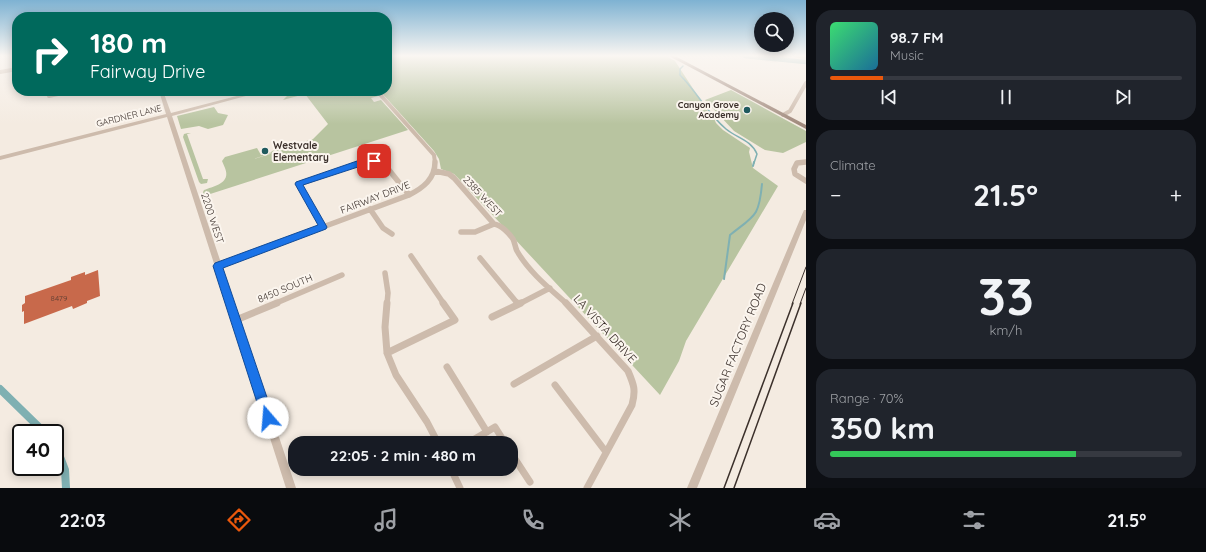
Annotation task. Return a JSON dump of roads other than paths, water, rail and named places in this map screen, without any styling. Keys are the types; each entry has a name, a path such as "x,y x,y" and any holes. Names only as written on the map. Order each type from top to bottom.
{"main road":[{"path":"715,79 806,127"}],"street":[{"path":"783,115 790,111 806,83"},
{"name":"2200 WEST","path":"162,96 291,488"},
{"name":"GARDNER LANE","path":"0,158 242,96"},
{"path":"382,96 431,150 436,159 435,171"},
{"path":"323,227 299,184 360,163 374,161 389,168 409,195"},
{"path":"806,162 797,163 794,168 795,174 806,181"},
{"name":"FAIRWAY DRIVE","path":"218,266 409,195 428,184 435,171"},
{"name":"2385 WEST","path":"435,171 448,174 454,178 494,224 500,225 513,240"},
{"path":"370,209 383,228 392,234"},
{"name":"SUGAR FACTORY ROAD","path":"692,488 806,212"},
{"path":"461,232 475,232 494,224"},
{"name":"LA VISTA DRIVE","path":"513,240 514,246 528,266 566,302 628,371 632,378 634,395 632,404 587,488"},
{"path":"387,353 455,320 411,256"},
{"path":"480,258 518,304"},
{"path":"385,273 388,293 385,327 387,353 396,375 427,422 434,436"},
{"name":"8450 SOUTH","path":"236,320 308,288 342,275"},
{"path":"492,317 550,288"},
{"path":"514,384 597,336"},
{"path":"447,367 487,432"},
{"path":"555,385 606,452"},
{"path":"480,436 495,427 501,436"},
{"path":"518,463 530,482"},
{"path":"455,476 460,488"}],"waterway":[{"path":"683,79 714,117 726,129 751,145 757,154 754,163"},
{"path":"753,166 754,162"},
{"path":"724,279 730,235 754,214 759,203 762,184"},
{"path":"0,389 36,424"},
{"path":"64,467 66,488"}],"tram line":[{"path":"792,304 806,267"},
{"path":"800,304 806,288"},
{"path":"724,488 793,303"},
{"path":"734,488 801,303"}],"place":[{"name":"Canyon Grove Academy","path":"747,110"},
{"name":"Westvale Elementary","path":"265,151"}]}
